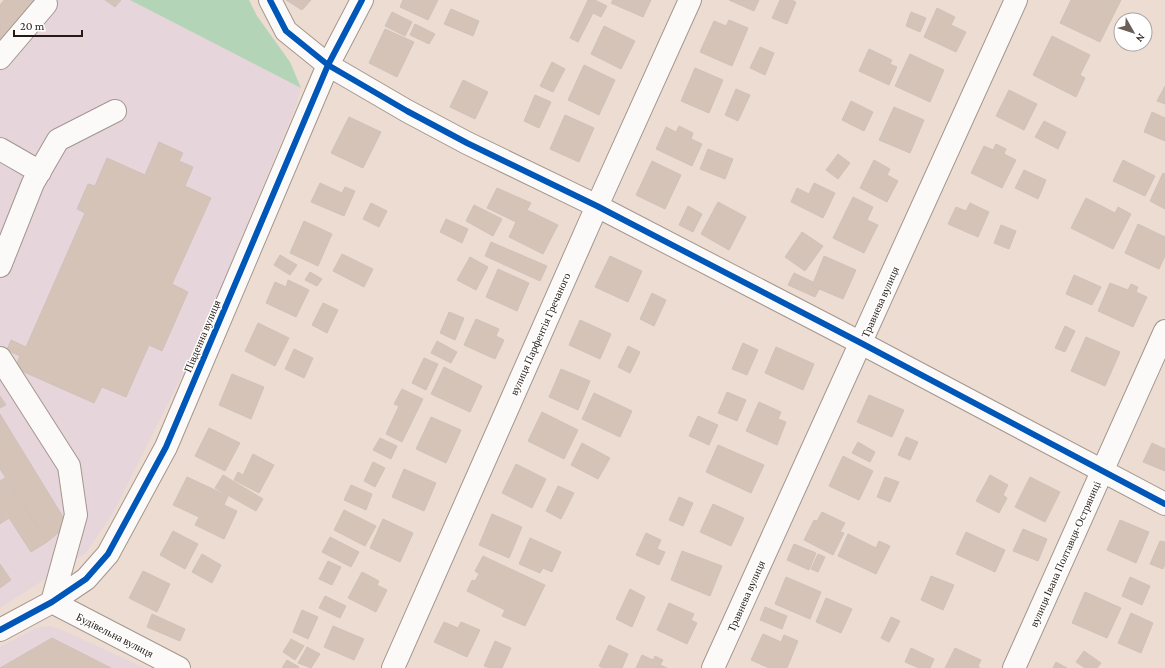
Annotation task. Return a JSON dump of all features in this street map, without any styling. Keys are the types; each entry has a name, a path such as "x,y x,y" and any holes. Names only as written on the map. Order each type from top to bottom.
{"street":[{"path":"270,0 286,31 328,65 467,143 596,206 861,343 1165,504"},
{"name":"Південна вулиця","path":"0,630 52,602 86,579 108,554 166,447 328,65 362,0"},
{"name":"вулиця Парфентія Гречаного","path":"393,668 596,206 690,0"},
{"name":"Травнева вулиця","path":"713,668 1016,0"},
{"path":"0,58 46,4"},
{"path":"0,266 34,183 58,140 115,111"},
{"path":"0,149 40,172"},
{"name":"вулиця Івана Полтавця-Остряниці","path":"1014,668 1165,331"},
{"path":"0,358 69,466 76,515 52,602"},
{"name":"Будівельна вулиця","path":"52,602 179,668"}],"shaded area":[{"path":"4,0 130,0 301,88 296,106 193,354 114,511 86,553 0,608 0,5"},
{"path":"49,626 60,629 145,668 0,668 0,647 36,628"}],"green space":[{"path":"130,0 249,0 257,16 290,62 301,88"}],"building":[{"path":"4,0 36,0 0,41 0,5"},
{"path":"105,0 121,0 115,7"},
{"path":"286,0 311,0 302,10"},
{"path":"403,0 438,0 428,20 400,7"},
{"path":"588,0 595,0 607,6 601,17 593,13 578,42 570,38"},
{"path":"613,0 651,0 643,17 611,3"},
{"path":"729,0 759,0 754,11"},
{"path":"780,0 791,0 796,2 787,24 772,18"},
{"path":"1071,0 1121,0 1115,12 1113,12 1113,16 1100,42 1060,23"},
{"path":"937,8 955,17 951,25 966,32 956,52 924,37"},
{"path":"451,9 479,21 473,36 444,24"},
{"path":"392,12 412,22 405,36 385,26"},
{"path":"911,12 926,18 920,32 906,26"},
{"path":"729,20 748,28 732,66 700,52 714,21 726,26"},
{"path":"415,24 435,34 429,44 410,35"},
{"path":"604,26 635,41 621,69 591,54"},
{"path":"385,29 414,42 397,77 369,63"},
{"path":"1052,36 1090,55 1080,75 1085,78 1076,97 1033,75"},
{"path":"760,47 774,53 765,75 750,68"},
{"path":"869,49 892,60 890,64 897,67 889,85 859,71"},
{"path":"910,54 944,70 930,102 895,86"},
{"path":"552,62 565,69 553,92 540,86"},
{"path":"584,65 615,80 599,115 568,100"},
{"path":"695,68 723,80 709,113 681,101"},
{"path":"463,80 488,92 475,119 450,107"},
{"path":"1165,86 1165,104 1157,101"},
{"path":"736,89 750,95 738,121 725,115"},
{"path":"1009,90 1037,104 1024,130 996,116"},
{"path":"535,95 551,102 539,128 524,121"},
{"path":"851,101 873,112 864,131 842,120"},
{"path":"894,107 924,120 910,153 879,140"},
{"path":"1152,112 1165,118 1165,141 1144,132"},
{"path":"565,115 594,128 579,162 550,149"},
{"path":"349,117 381,132 363,168 331,153"},
{"path":"1044,121 1066,132 1058,149 1035,137"},
{"path":"679,126 693,133 691,139 702,144 692,166 656,149 666,127 676,132"},
{"path":"159,142 183,153 179,161 193,167 185,186 211,198 172,284 188,292 162,351 149,345 126,397 102,387 94,403 15,368 20,356 7,350 11,340 26,347 85,213 77,209 88,184 95,186 107,158 145,175"},
{"path":"996,144 1006,149 1004,154 1016,160 1002,188 971,173 984,146 993,150"},
{"path":"708,149 733,159 725,179 700,169"},
{"path":"838,154 850,163 838,179 826,170"},
{"path":"874,160 890,169 887,175 898,181 887,202 860,188"},
{"path":"1123,160 1155,176 1145,196 1113,181"},
{"path":"652,161 681,175 665,209 636,195"},
{"path":"1024,170 1046,180 1038,199 1015,188"},
{"path":"1163,173 1165,174 1165,209 1150,201"},
{"path":"320,183 342,193 345,187 355,191 344,216 311,202"},
{"path":"814,183 835,193 823,218 791,202 797,188 809,194"},
{"path":"497,188 531,203 527,210 558,225 543,254 509,237 516,222 487,208"},
{"path":"853,197 873,207 867,220 878,225 864,253 833,238"},
{"path":"1086,198 1115,213 1118,207 1131,214 1113,249 1071,228"},
{"path":"718,202 746,217 729,250 701,234"},
{"path":"371,203 387,211 379,227 363,219"},
{"path":"970,203 989,212 978,237 948,224 956,207 966,211"},
{"path":"474,205 502,219 493,236 466,221"},
{"path":"688,206 702,214 693,232 679,225"},
{"path":"446,219 468,229 462,243 440,232"},
{"path":"304,221 332,234 318,266 290,253"},
{"path":"1138,224 1165,237 1165,256 1159,269 1125,253"},
{"path":"1001,225 1016,231 1009,249 994,243"},
{"path":"802,232 823,246 805,271 785,257"},
{"path":"491,242 547,266 540,281 485,256"},
{"path":"342,254 373,269 364,287 333,271"},
{"path":"280,255 297,265 290,275 274,265"},
{"path":"610,256 642,271 628,302 595,287"},
{"path":"824,256 856,270 843,299 812,286"},
{"path":"470,257 488,267 476,290 457,280"},
{"path":"498,269 529,283 517,311 486,297"},
{"path":"310,272 322,279 317,286 305,280"},
{"path":"794,273 813,282 812,286 819,289 815,297 788,285"},
{"path":"1074,275 1101,287 1092,305 1066,294"},
{"path":"288,280 309,290 296,317 266,303 275,282 286,287"},
{"path":"1110,283 1128,290 1131,284 1138,287 1136,292 1147,297 1133,327 1098,311"},
{"path":"652,293 666,300 654,326 640,319"},
{"path":"323,303 338,310 327,333 312,325"},
{"path":"449,312 464,318 455,340 440,333"},
{"path":"476,319 499,329 496,336 504,340 495,359 464,345"},
{"path":"580,320 611,334 600,359 569,345"},
{"path":"258,323 289,338 275,366 245,351"},
{"path":"1065,326 1075,331 1065,352 1055,348"},
{"path":"1086,337 1120,352 1105,386 1071,371"},
{"path":"437,341 457,352 451,363 431,353"},
{"path":"743,343 758,350 747,375 732,369"},
{"path":"628,346 640,352 630,373 618,367"},
{"path":"776,347 814,364 803,390 765,373"},
{"path":"294,349 313,358 304,378 285,369"},
{"path":"424,358 438,364 426,390 412,383"},
{"path":"444,367 482,386 470,412 431,394"},
{"path":"561,369 590,381 578,410 549,397"},
{"path":"232,374 264,387 251,419 219,405"},
{"path":"402,389 423,399 402,442 386,434 399,406 394,404"},
{"path":"727,392 746,400 737,421 718,413"},
{"path":"594,393 632,411 620,437 582,419"},
{"path":"869,395 904,410 892,437 857,422"},
{"path":"0,396 6,405 0,408"},
{"path":"759,402 781,412 778,419 786,422 777,445 746,431"},
{"path":"542,412 578,430 564,459 528,441"},
{"path":"0,414 68,525 47,542 0,469"},
{"path":"698,416 718,425 709,445 689,436"},
{"path":"431,417 461,430 446,463 416,449"},
{"path":"209,428 240,443 225,471 195,456"},
{"path":"906,437 918,442 910,460 898,455"},
{"path":"380,438 397,446 391,459 373,450"},
{"path":"858,442 875,452 870,462 852,453"},
{"path":"582,443 610,458 598,479 571,465"},
{"path":"1152,443 1165,449 1165,471 1143,462"},
{"path":"718,445 764,465 751,493 706,472"},
{"path":"253,454 274,465 259,493 234,480 238,472 243,475"},
{"path":"843,456 873,471 859,500 829,486"},
{"path":"373,462 385,468 375,487 364,481"},
{"path":"516,464 546,479 532,508 502,493"},
{"path":"404,469 436,483 424,511 392,497"},
{"path":"223,475 263,499 256,511 215,488"},
{"path":"990,475 1008,485 1003,495 1007,498 999,513 976,501"},
{"path":"187,477 228,496 224,505 237,511 224,539 195,525 199,517 173,505"},
{"path":"885,477 899,482 890,502 877,497"},
{"path":"1030,477 1060,492 1045,522 1015,507"},
{"path":"5,478 47,542 31,552 9,518 0,524 0,481"},
{"path":"351,485 372,494 366,510 344,500"},
{"path":"558,486 574,493 561,519 546,511"},
{"path":"679,497 693,503 683,526 669,520"},
{"path":"713,504 744,518 731,546 700,532"},
{"path":"344,510 376,526 365,546 334,530"},
{"path":"822,512 845,523 840,532 844,533 833,555 804,540 814,520 817,521"},
{"path":"492,514 522,527 509,558 479,545"},
{"path":"383,519 413,533 400,562 370,548"},
{"path":"1120,520 1149,532 1136,563 1107,550"},
{"path":"1023,529 1047,539 1038,561 1013,551"},
{"path":"173,531 198,544 185,569 160,555"},
{"path":"966,532 1005,550 995,572 956,554"},
{"path":"646,533 661,540 657,549 665,552 659,565 636,555"},
{"path":"848,534 876,548 879,541 890,546 876,574 838,556"},
{"path":"330,537 359,552 351,567 322,552"},
{"path":"530,538 561,552 552,572 543,568 540,573 519,564"},
{"path":"1160,541 1165,542 1165,564 1163,569 1150,564"},
{"path":"794,544 816,553 809,570 787,560"},
{"path":"682,551 722,566 710,596 671,580"},
{"path":"202,554 221,565 212,583 192,572"},
{"path":"818,554 825,557 818,572 811,569"},
{"path":"483,556 545,585 525,626 502,616 505,610 467,591 472,580 475,581 479,574 475,571"},
{"path":"328,561 341,567 332,585 319,579"},
{"path":"0,564 11,580 0,588"},
{"path":"143,571 170,584 157,612 129,598"},
{"path":"362,572 379,581 377,585 387,590 376,612 348,598"},
{"path":"931,576 954,585 943,610 921,600"},
{"path":"786,577 821,592 810,619 775,604"},
{"path":"1130,577 1150,586 1142,605 1122,596"},
{"path":"630,589 645,597 632,627 616,619"},
{"path":"1085,592 1121,608 1107,638 1072,623"},
{"path":"325,596 346,606 340,618 319,608"},
{"path":"826,598 852,609 841,633 816,622"},
{"path":"669,603 694,614 691,620 697,623 687,644 657,630"},
{"path":"765,607 787,616 782,629 760,620"},
{"path":"302,610 318,617 308,639 293,632"},
{"path":"1131,613 1153,623 1141,653 1118,643"},
{"path":"152,614 185,629 180,641 147,627"},
{"path":"891,617 900,621 889,642 881,638"},
{"path":"444,622 458,628 461,622 480,630 467,657 434,642"},
{"path":"333,626 364,639 354,660 324,647"},
{"path":"763,634 781,642 784,635 798,641 787,668 769,668 751,660"},
{"path":"52,638 111,668 0,668"},
{"path":"291,639 304,646 295,660 283,652"},
{"path":"495,641 511,648 502,668 490,668 484,666"},
{"path":"609,645 628,654 622,668 603,668 599,666"},
{"path":"307,647 320,654 311,668 298,663"},
{"path":"911,648 934,659 930,668 919,668 905,662"},
{"path":"955,648 981,660 978,666 980,668 945,668"},
{"path":"1084,651 1101,663 1097,668 1085,668 1076,662"},
{"path":"642,655 653,660 655,656 663,660 660,665 667,668 636,668"},
{"path":"287,660 299,667 282,668"},
{"path":"1056,662 1067,668 1053,668"}],"cycle path":[{"path":"270,0 286,31 328,65 407,111 467,143 597,206 861,343 1165,504"},
{"path":"0,630 52,602 86,579 108,554 166,447 328,65 362,0"}]}
